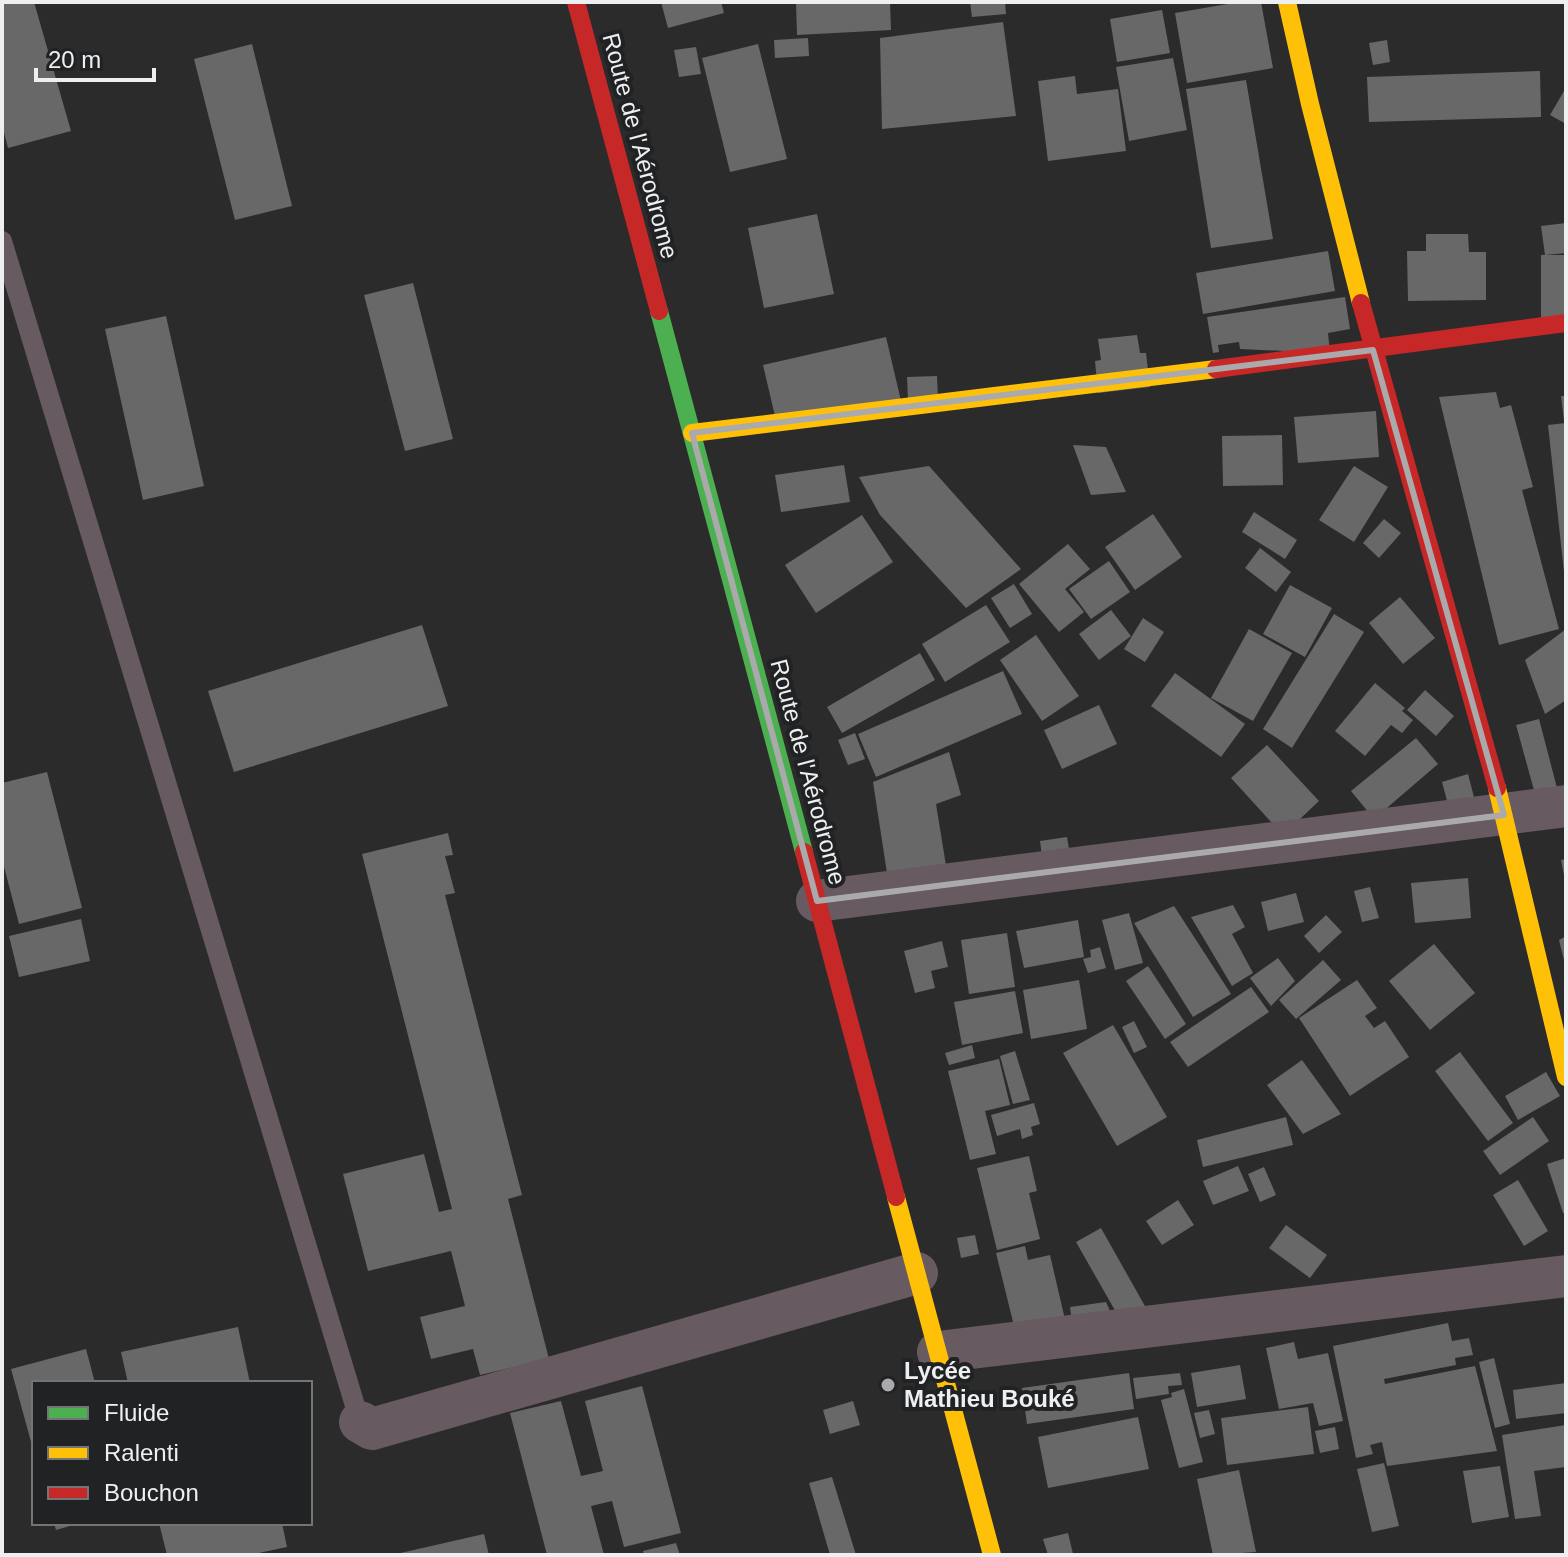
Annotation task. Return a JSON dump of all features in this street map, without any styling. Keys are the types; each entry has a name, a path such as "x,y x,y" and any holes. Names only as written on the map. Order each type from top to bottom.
{"street":[{"name":"Route de l'Aérodrome","path":"576,2 992,1555"},
{"path":"1287,2 1308,100 1373,350 1504,815 1566,1077"},
{"path":"692,433 1373,350 1566,323"},
{"path":"817,901 1566,806"},
{"path":"360,1422 372,1429 917,1273"},
{"path":"938,1352 1566,1276"}],"lane":[{"path":"2,241 360,1422"}],"highlighted area":[{"path":"1373,350 1504,815 817,901 692,433"}],"building":[{"path":"2,2 34,2 71,131 8,148 2,125"},
{"path":"661,2 721,2 724,13 668,28"},
{"path":"796,2 890,2 891,30 797,35"},
{"path":"970,2 1005,2 1006,14 972,17"},
{"path":"1239,2 1261,2 1273,68 1187,83 1175,13"},
{"path":"1162,10 1170,53 1117,62 1110,19"},
{"path":"1003,22 1016,116 882,129 880,38"},
{"path":"808,38 809,56 775,58 774,40"},
{"path":"1387,40 1390,62 1373,65 1369,43"},
{"path":"252,44 292,206 235,220 194,59"},
{"path":"758,44 787,159 730,172 702,58"},
{"path":"696,47 701,74 679,77 674,50"},
{"path":"1173,58 1187,130 1129,141 1116,67"},
{"path":"1540,71 1541,117 1369,122 1367,77"},
{"path":"1075,76 1077,94 1118,89 1126,151 1048,161 1038,81"},
{"path":"1246,80 1273,239 1211,248 1186,89"},
{"path":"1566,92 1566,124 1550,115"},
{"path":"817,214 834,294 764,308 748,228"},
{"path":"1566,223 1566,253 1545,255 1541,226"},
{"path":"1426,234 1468,234 1469,252 1486,252 1486,300 1408,301 1407,251 1426,251"},
{"path":"1328,251 1335,291 1203,314 1196,273"},
{"path":"1541,255 1566,255 1566,324 1541,324"},
{"path":"413,283 453,439 405,451 364,295"},
{"path":"1345,297 1350,329 1328,333 1330,353 1240,349 1239,342 1218,345 1219,352 1213,353 1207,317"},
{"path":"166,316 204,486 143,500 105,329"},
{"path":"1137,335 1140,353 1146,353 1150,387 1098,393 1095,361 1101,360 1098,339"},
{"path":"886,337 901,401 778,429 763,365"},
{"path":"937,376 938,399 908,400 907,377"},
{"path":"1496,392 1500,408 1511,405 1533,487 1522,490 1559,629 1499,645 1439,397"},
{"path":"1561,396 1566,396 1566,421 1564,421"},
{"path":"1376,411 1379,457 1298,463 1294,417"},
{"path":"1566,423 1566,572 1564,572 1548,425"},
{"path":"1282,435 1283,485 1223,486 1222,436"},
{"path":"1073,445 1106,447 1126,492 1091,495"},
{"path":"844,465 850,502 781,512 775,475"},
{"path":"929,466 1021,569 966,608 880,515 859,477"},
{"path":"1354,466 1388,487 1354,542 1319,520"},
{"path":"1254,512 1297,540 1285,559 1242,532"},
{"path":"1153,514 1182,557 1135,590 1105,547"},
{"path":"862,515 893,562 816,613 785,565"},
{"path":"1384,519 1401,533 1379,558 1363,543"},
{"path":"1068,544 1090,569 1065,589 1084,612 1059,632 1019,584"},
{"path":"1260,548 1291,572 1276,592 1245,568"},
{"path":"1109,561 1130,592 1091,619 1069,589"},
{"path":"1014,584 1032,614 1010,628 991,598"},
{"path":"1290,585 1332,608 1305,657 1263,634"},
{"path":"1400,597 1435,638 1403,664 1369,623"},
{"path":"986,605 1010,642 945,682 922,644"},
{"path":"1111,610 1131,636 1099,660 1079,634"},
{"path":"1334,614 1364,632 1292,748 1263,729"},
{"path":"1143,618 1164,632 1145,662 1124,649"},
{"path":"422,625 448,706 234,772 208,691"},
{"path":"1249,629 1292,653 1253,721 1211,698"},
{"path":"1566,629 1566,700 1545,714 1525,660"},
{"path":"1036,635 1079,696 1042,721 1000,660"},
{"path":"920,653 935,680 842,733 827,707"},
{"path":"1003,671 1022,714 876,777 858,734"},
{"path":"1175,673 1245,724 1221,757 1151,706"},
{"path":"1375,683 1405,708 1402,711 1413,720 1402,733 1391,725 1365,756 1335,731"},
{"path":"1425,690 1454,716 1436,736 1407,710"},
{"path":"1099,705 1117,744 1062,769 1044,730"},
{"path":"1539,719 1562,807 1540,812 1516,725"},
{"path":"855,733 865,759 848,765 838,740"},
{"path":"1416,738 1438,764 1374,819 1351,791"},
{"path":"1267,745 1319,801 1283,835 1231,778"},
{"path":"949,752 961,795 936,804 948,878 889,886 873,782"},
{"path":"47,772 82,908 19,924 2,859 2,783"},
{"path":"1468,774 1475,801 1449,808 1442,782"},
{"path":"448,833 453,855 445,856 455,893 445,895 522,1195 508,1199 549,1359 480,1375 473,1349 431,1359 420,1317 465,1306 451,1251 368,1271 343,1174 424,1154 439,1212 452,1209 362,854"},
{"path":"1067,837 1071,861 1043,864 1040,841"},
{"path":"1566,859 1566,880 1565,880 1561,860"},
{"path":"1468,878 1471,918 1415,923 1411,883"},
{"path":"1370,887 1379,918 1362,922 1354,891"},
{"path":"1296,893 1304,922 1268,931 1261,902"},
{"path":"1233,905 1245,927 1232,934 1253,973 1232,986 1191,917"},
{"path":"1174,906 1231,994 1193,1017 1134,923"},
{"path":"1129,913 1143,963 1115,970 1102,920"},
{"path":"1326,915 1342,932 1319,953 1304,936"},
{"path":"81,919 90,961 19,977 9,936"},
{"path":"1078,920 1084,957 1024,968 1016,931"},
{"path":"1007,933 1015,987 969,994 961,940"},
{"path":"1566,936 1566,963 1565,964 1559,940"},
{"path":"942,941 948,967 931,971 935,988 915,993 904,951"},
{"path":"1434,944 1475,993 1430,1030 1389,981"},
{"path":"1100,947 1106,968 1088,973 1083,959 1091,957 1090,950"},
{"path":"1278,958 1295,981 1271,1006 1250,978"},
{"path":"1323,960 1341,980 1296,1019 1279,1000"},
{"path":"1148,966 1186,1024 1165,1039 1126,981"},
{"path":"1079,980 1087,1029 1031,1039 1023,990"},
{"path":"1357,980 1377,1008 1365,1016 1374,1028 1385,1021 1409,1057 1350,1096 1299,1018"},
{"path":"1251,987 1269,1012 1188,1067 1170,1042"},
{"path":"1015,991 1023,1033 962,1045 954,1002"},
{"path":"1134,1021 1147,1047 1134,1053 1122,1027"},
{"path":"1113,1025 1167,1117 1117,1146 1063,1053"},
{"path":"972,1045 975,1058 949,1065 945,1053"},
{"path":"1015,1051 1030,1100 1013,1104 1000,1056"},
{"path":"1460,1052 1513,1123 1488,1141 1435,1071"},
{"path":"999,1059 1010,1105 985,1111 996,1154 970,1160 948,1071"},
{"path":"1302,1060 1341,1114 1303,1134 1267,1085"},
{"path":"1546,1072 1560,1096 1518,1120 1505,1096"},
{"path":"1034,1103 1040,1124 1031,1127 1033,1135 1022,1139 1020,1129 997,1136 991,1115"},
{"path":"1286,1117 1293,1145 1203,1167 1197,1140"},
{"path":"1533,1117 1549,1141 1500,1175 1483,1151"},
{"path":"1029,1156 1037,1191 1029,1193 1040,1239 997,1250 977,1168"},
{"path":"1566,1158 1566,1213 1563,1213 1547,1164"},
{"path":"1238,1166 1249,1191 1213,1205 1203,1181"},
{"path":"1264,1167 1276,1195 1260,1202 1248,1174"},
{"path":"1518,1180 1548,1231 1524,1246 1493,1195"},
{"path":"1178,1200 1194,1225 1162,1245 1146,1221"},
{"path":"1286,1225 1327,1255 1310,1278 1269,1248"},
{"path":"1101,1228 1150,1315 1125,1328 1076,1242"},
{"path":"975,1235 979,1254 961,1258 957,1238"},
{"path":"1025,1246 1028,1260 1050,1255 1067,1328 1016,1334 996,1253"},
{"path":"1106,1302 1119,1331 1072,1323 1070,1307"},
{"path":"1448,1323 1452,1341 1469,1338 1473,1355 1455,1358 1456,1365 1384,1379 1385,1384 1475,1366 1497,1451 1387,1466 1382,1442 1370,1445 1373,1454 1356,1458 1333,1346"},
{"path":"238,1327 250,1381 128,1381 121,1352"},
{"path":"1294,1342 1298,1359 1328,1353 1343,1421 1319,1426 1313,1403 1279,1409 1266,1348"},
{"path":"86,1349 94,1381 32,1381 32,1445 11,1369"},
{"path":"1494,1358 1510,1424 1495,1428 1479,1362"},
{"path":"1240,1365 1246,1399 1197,1407 1191,1373"},
{"path":"1129,1373 1134,1409 1027,1424 1022,1388"},
{"path":"1180,1373 1182,1385 1168,1386 1169,1394 1136,1399 1133,1378"},
{"path":"1566,1383 1566,1413 1516,1419 1513,1390"},
{"path":"642,1386 681,1533 624,1547 612,1501 591,1506 604,1555 547,1555 510,1413 561,1401 581,1476 603,1471 585,1401"},
{"path":"1184,1389 1203,1462 1179,1468 1161,1400"},
{"path":"853,1401 860,1425 830,1434 823,1410"},
{"path":"1308,1407 1314,1454 1227,1465 1221,1418"},
{"path":"1209,1410 1215,1434 1200,1438 1194,1413"},
{"path":"1138,1417 1149,1469 1048,1488 1038,1437"},
{"path":"1566,1425 1566,1467 1534,1471 1541,1516 1515,1519 1502,1435"},
{"path":"1335,1427 1339,1449 1320,1453 1315,1431"},
{"path":"1384,1463 1399,1526 1372,1532 1357,1469"},
{"path":"1500,1466 1509,1517 1472,1523 1463,1471"},
{"path":"1239,1470 1256,1552 1213,1555 1197,1479"},
{"path":"832,1477 856,1555 830,1555 809,1483"},
{"path":"55,1525 74,1525 56,1530"},
{"path":"160,1525 282,1525 287,1547 249,1555 167,1555"},
{"path":"1068,1533 1073,1554 1048,1555 1043,1539"},
{"path":"484,1534 489,1555 396,1555 396,1554"},
{"path":"676,1543 680,1555 644,1555 643,1551"}],"traffic: fast":[{"path":"659,311 804,852"}],"traffic: slow":[{"path":"1287,2 1361,303"},
{"path":"692,433 1216,369"},
{"path":"1497,788 1566,1077"},
{"path":"896,1197 992,1555"}],"traffic: jam":[{"path":"576,2 659,311"},
{"path":"1361,303 1497,788"},
{"path":"1216,369 1566,323"},
{"path":"804,852 896,1197"}],"place":[{"name":"Lycée Mathieu Bouké","path":"888,1385"}]}
